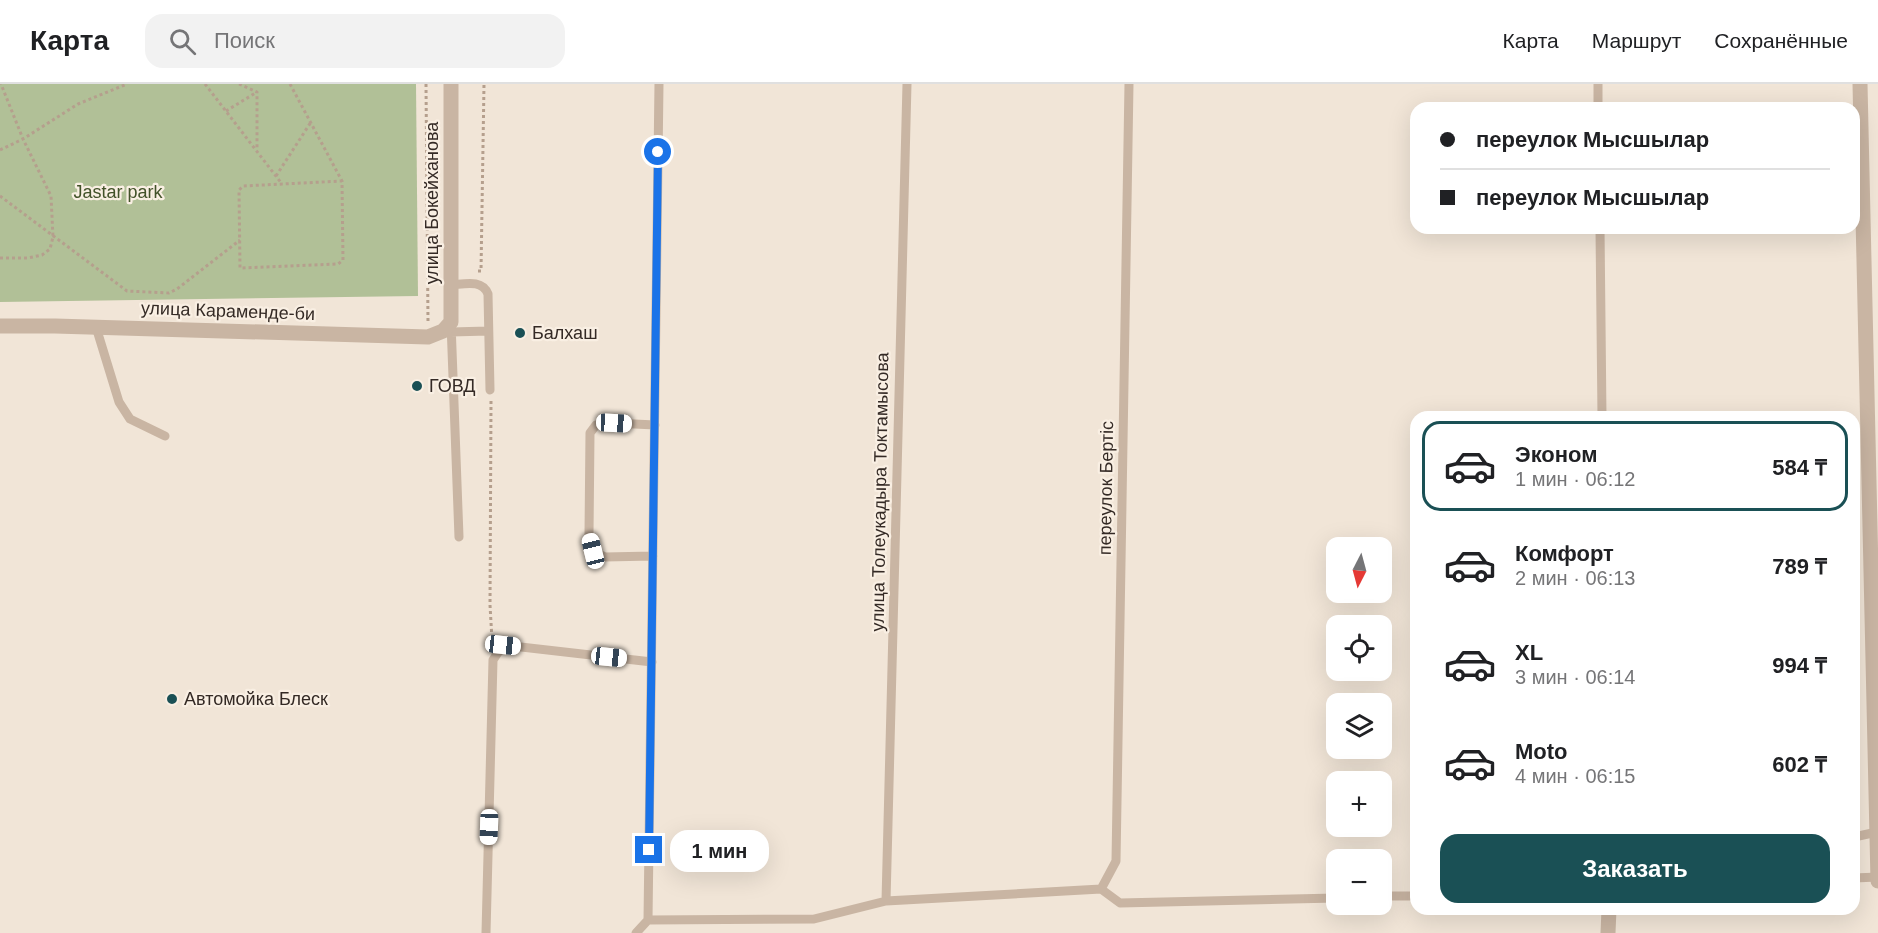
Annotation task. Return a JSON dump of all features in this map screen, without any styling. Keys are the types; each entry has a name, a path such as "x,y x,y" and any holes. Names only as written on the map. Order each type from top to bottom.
{"street":[{"name":"улица Бокейханова","path":"451,84 451,327"},
{"path":"1860,84 1878,878"},
{"name":"улица Караменде-би","path":"0,326 428,337"},
{"path":"428,337 451,327"},
{"path":"1608,933 1609,915"}],"lane":[{"path":"636,933 648,920 659,84"},
{"name":"улица Толеукадыра Токтамысова","path":"886,901 907,84"},
{"name":"переулок Бертіс","path":"1101,889 1116,861 1129,84"},
{"path":"1598,84 1598,102"},
{"path":"1600,234 1602,411"},
{"path":"452,278 480,284 485,287 488,294 490,390"},
{"path":"96,327 120,402 130,419 165,436"},
{"path":"459,537 451,327 488,332"},
{"path":"653,556 605,557 593,551 589,534 590,433 596,425 614,423 655,425"},
{"path":"486,933 493,660 503,645 652,662"},
{"path":"1860,836 1877,832"},
{"path":"1860,878 1878,878"},
{"path":"648,920 814,919 886,901 1101,889 1120,903 1326,898"},
{"path":"1392,896 1410,896"}],"path":[{"path":"0,258 28,258 42,255 50,249 54,237 51,196 23,139 1,84"},
{"path":"0,150 23,139 78,104 127,84"},
{"path":"205,84 282,184"},
{"path":"238,84 257,92"},
{"path":"290,84 342,181 343,260 338,264 240,268 238,190 243,186 342,181"},
{"path":"426,84 428,337"},
{"path":"452,278 481,271 484,84"},
{"path":"226,111 257,92"},
{"path":"257,92 257,152"},
{"path":"276,176 311,122"},
{"path":"0,196 127,291 169,292 177,289 240,240"},
{"path":"490,390 492,467 490,605 493,660"}],"green space":[{"name":"Jastar park","path":"0,84 416,84 418,296 0,302"}],"place":[{"name":"Балхаш","path":"520,333"},
{"name":"ГОВД","path":"417,386"},
{"name":"Автомойка Блеск","path":"172,699"}],"route":[{"path":"649,850 658,152"}]}
